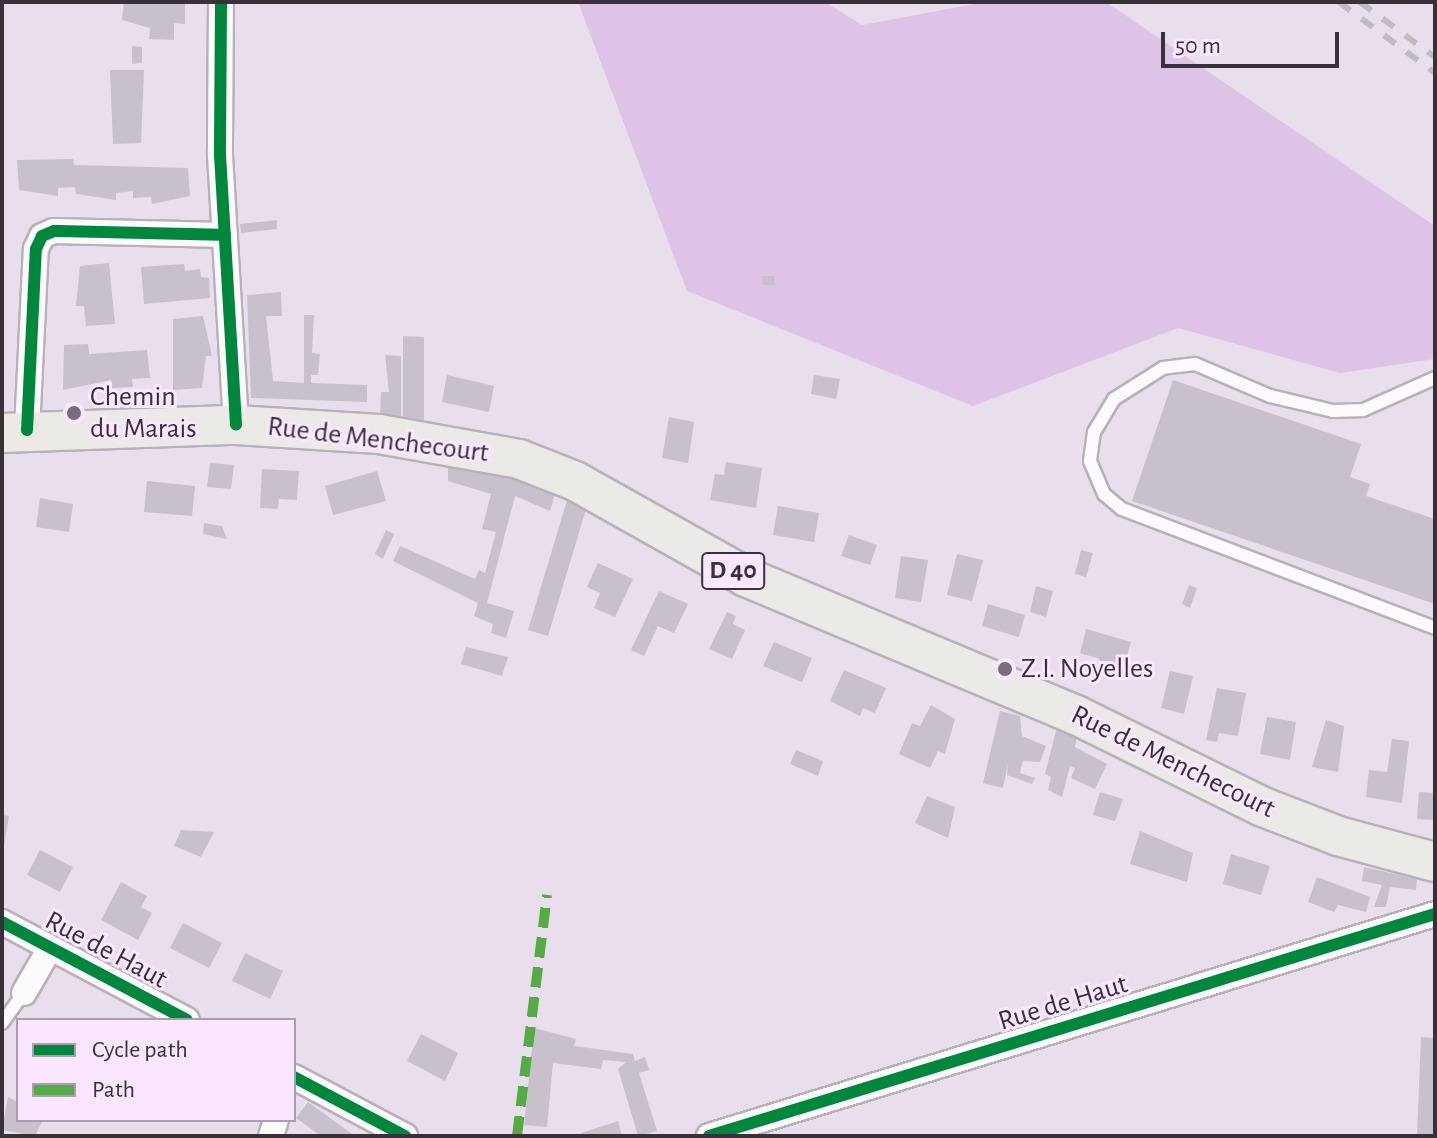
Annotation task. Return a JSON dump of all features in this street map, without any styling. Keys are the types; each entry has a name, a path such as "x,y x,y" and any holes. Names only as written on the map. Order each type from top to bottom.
{"main road":[{"name":"Rue de Menchecourt","path":"15,432 236,425 443,443 549,469 746,577 1025,692 1263,807 1338,836 1435,862"}],"street":[{"path":"221,2 225,235 236,425"},
{"path":"15,432 36,249 42,236 54,231 225,235"},
{"name":"Rue de Haut","path":"709,1136 1433,913"},
{"name":"Rue de Haut","path":"2,922 183,1018"},
{"name":"Rue de Haut","path":"24,993 50,948"},
{"path":"296,1078 405,1136"}],"lane":[{"path":"1435,378 1363,410 1333,411 1270,396 1195,364 1163,368 1114,399 1094,432 1090,461 1104,494 1122,509 1435,628"},
{"path":"2,1023 24,993"}],"shaded area":[{"path":"578,2 825,2 862,25 985,2 1106,2 1435,226 1435,359 1340,373 1178,328 973,406 687,291"}],"building":[{"path":"124,2 185,2 185,24 174,23 174,40 149,39 150,28 122,20"},
{"path":"132,46 142,47 142,63 132,64"},
{"path":"110,70 144,70 141,143 113,144"},
{"path":"73,159 74,165 188,168 190,196 152,204 151,197 133,198 133,191 116,193 116,200 76,194 75,187 58,188 58,196 19,190 17,160"},
{"path":"277,220 277,229 241,233 240,224"},
{"path":"109,263 115,324 86,326 84,306 76,306 80,266"},
{"path":"184,264 185,271 200,269 201,277 209,278 210,298 144,304 141,267"},
{"path":"762,276 774,276 775,285 763,285"},
{"path":"281,292 282,316 266,316 273,381 304,383 304,315 314,315 312,353 320,354 318,375 311,375 311,383 367,385 367,402 251,398 247,295"},
{"path":"203,316 212,356 206,356 202,388 173,390 173,319"},
{"path":"403,336 424,337 424,422 403,418"},
{"path":"88,344 89,354 147,350 150,378 132,379 133,387 112,388 111,380 63,390 64,345"},
{"path":"385,355 401,356 401,418 380,416 381,392 389,392"},
{"path":"447,375 494,386 489,412 442,402"},
{"path":"814,375 840,379 836,399 811,394"},
{"path":"1173,380 1361,444 1350,477 1370,484 1366,496 1435,519 1435,604 1132,501"},
{"path":"669,417 694,422 688,463 662,458"},
{"path":"448,457 512,472 556,491 550,511 515,496 487,603 514,611 506,638 491,633 493,624 474,616 478,603 393,561 400,546 475,579 479,570 485,573 496,532 482,529 491,494 448,481"},
{"path":"726,462 762,468 756,508 710,500 715,474 724,475"},
{"path":"210,463 234,465 231,489 207,487"},
{"path":"262,469 299,471 297,500 279,499 278,509 260,508"},
{"path":"377,471 386,501 333,515 325,486"},
{"path":"147,481 195,486 192,516 144,512"},
{"path":"568,497 586,509 548,636 528,630"},
{"path":"40,498 73,504 69,532 36,527"},
{"path":"778,506 819,513 814,542 773,535"},
{"path":"204,523 222,526 227,539 203,534"},
{"path":"386,530 394,534 383,559 375,554"},
{"path":"849,535 877,545 870,565 841,556"},
{"path":"1081,550 1093,553 1086,577 1075,574"},
{"path":"957,554 983,560 972,601 947,595"},
{"path":"901,556 928,560 921,602 895,598"},
{"path":"598,563 633,579 615,617 594,608 600,593 587,587"},
{"path":"1189,585 1197,588 1190,608 1182,604"},
{"path":"1036,586 1053,591 1046,617 1030,612"},
{"path":"659,591 688,604 674,633 658,626 644,656 631,650"},
{"path":"988,604 1025,615 1019,637 982,626"},
{"path":"727,612 736,616 733,624 745,630 732,659 709,649"},
{"path":"1086,629 1131,642 1121,677 1098,672 1100,659 1080,653"},
{"path":"774,642 812,658 802,682 763,666"},
{"path":"466,647 508,657 502,676 461,664"},
{"path":"844,670 886,688 875,713 863,708 860,716 830,701"},
{"path":"1170,671 1193,676 1184,714 1161,708"},
{"path":"1217,688 1246,693 1238,736 1219,733 1217,742 1206,740"},
{"path":"931,705 955,719 945,754 938,751 930,768 899,754 912,723 920,726"},
{"path":"1000,711 1020,716 1022,736 1046,746 1040,762 1023,761 1020,773 1035,778 1032,784 1007,775 1008,764 1003,788 983,783"},
{"path":"1267,717 1296,722 1290,760 1260,754"},
{"path":"1326,720 1344,726 1338,772 1312,767"},
{"path":"1057,727 1077,736 1075,747 1107,764 1095,789 1071,778 1075,768 1070,766 1062,797 1048,790 1051,777 1045,774"},
{"path":"1392,739 1409,741 1402,803 1366,797 1369,770 1387,772"},
{"path":"796,750 823,761 818,776 790,764"},
{"path":"1100,792 1123,799 1115,821 1093,815"},
{"path":"1419,792 1435,793 1435,820 1417,819"},
{"path":"927,796 955,807 948,838 915,823"},
{"path":"2,815 9,816 4,845 2,845"},
{"path":"181,830 214,832 201,857 174,846"},
{"path":"1140,831 1193,853 1187,882 1130,864"},
{"path":"40,850 73,867 60,892 27,875"},
{"path":"1231,854 1270,866 1261,895 1223,884"},
{"path":"1364,867 1417,879 1416,890 1390,887 1386,907 1374,907 1382,885 1362,881"},
{"path":"1317,877 1370,897 1366,912 1338,905 1334,912 1308,902"},
{"path":"121,882 147,896 141,907 152,913 138,940 101,920"},
{"path":"183,923 222,943 209,968 170,948"},
{"path":"245,953 283,971 270,999 232,981"},
{"path":"534,1028 576,1039 574,1046 633,1054 635,1061 645,1057 649,1070 639,1073 657,1131 638,1136 618,1069 626,1062 603,1060 601,1069 553,1063 547,1127 524,1125"},
{"path":"421,1034 458,1053 445,1081 407,1061"},
{"path":"1421,1037 1435,1038 1435,1136 1417,1136"},
{"path":"8,1097 16,1101 16,1122 42,1122 35,1136 2,1130"},
{"path":"308,1102 355,1136 321,1136 296,1118"},
{"path":"618,1121 622,1136 582,1136 581,1133"}],"railway":[{"path":"1339,2 1435,73"},
{"path":"1360,2 1435,57"}],"marked path":[{"path":"517,1136 547,895"}],"cycle path":[{"path":"221,2 220,155 236,425"},
{"path":"27,430 36,249 42,236 54,231 225,235"},
{"path":"709,1136 1435,914"},
{"path":"2,922 183,1018"},
{"path":"296,1078 405,1136"}],"place":[{"name":"Chemin du Marais","path":"74,413"},
{"name":"Z.I. Noyelles","path":"1005,669"}]}
